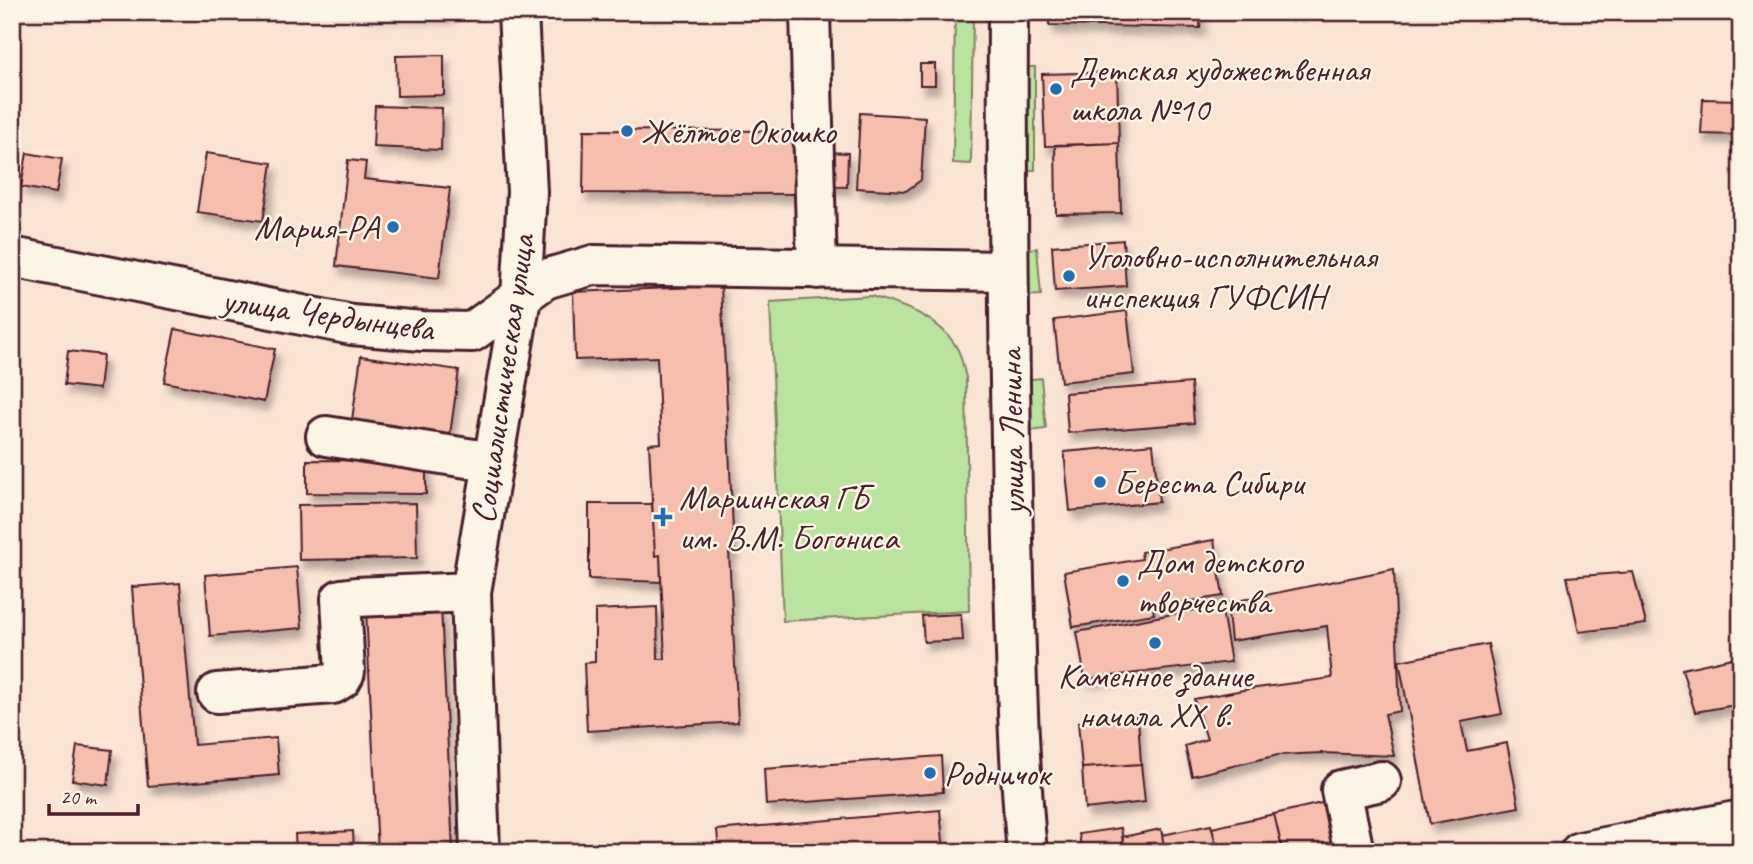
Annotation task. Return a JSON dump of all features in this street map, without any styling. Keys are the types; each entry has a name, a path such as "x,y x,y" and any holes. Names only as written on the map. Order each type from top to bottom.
{"street":[{"name":"Социалистическая улица","path":"480,852 472,585 521,298 527,192 518,12"},
{"path":"810,12 817,269"},
{"name":"улица Ленина","path":"1008,12 1007,271 1017,700 1027,852"},
{"name":"улица Чердынцева","path":"12,257 352,325 472,332 545,279 593,265 1007,271"},
{"path":"326,436 493,461"},
{"path":"216,693 333,684 341,679 345,672 341,599 472,585"},
{"path":"1354,852 1341,790 1381,781"},
{"path":"1580,852 1741,820"}],"green space":[{"path":"955,12 973,12 971,164 953,163"},
{"path":"1016,67 1035,67 1035,170 1015,170"},
{"path":"1037,248 1041,295 1021,296 1017,250"},
{"path":"871,296 909,309 932,321 951,339 961,356 966,377 969,611 783,621 770,302"},
{"path":"1041,378 1046,429 1030,431 1024,380"}],"building":[{"path":"365,12 449,12 449,15"},
{"path":"1049,12 1201,12 1200,28 1049,25"},
{"path":"444,55 444,95 397,96 396,56"},
{"path":"920,64 935,64 935,85 920,85"},
{"path":"1117,72 1119,143 1045,146 1042,74"},
{"path":"1703,99 1738,100 1737,135 1701,134"},
{"path":"375,106 442,108 441,150 373,147"},
{"path":"860,113 925,117 921,180 906,191 856,188"},
{"path":"584,130 804,131 803,194 583,193"},
{"path":"1119,143 1121,213 1056,214 1055,145"},
{"path":"824,152 848,153 847,187 824,186"},
{"path":"27,153 62,159 56,193 21,187"},
{"path":"206,153 272,163 263,221 197,212"},
{"name":"Мария-РА","path":"348,160 366,162 364,179 450,188 439,278 336,266"},
{"path":"1123,240 1126,286 1055,291 1052,246"},
{"path":"721,286 734,551 729,552 738,722 587,731 584,663 595,662 595,610 657,607 658,659 665,659 660,555 655,556 649,444 661,443 657,357 575,360 573,292"},
{"path":"1127,311 1134,374 1061,382 1054,320"},
{"path":"175,329 275,349 264,402 164,382"},
{"path":"68,351 103,355 99,389 64,385"},
{"path":"361,356 459,370 449,442 351,427"},
{"path":"1191,383 1194,423 1068,433 1065,393"},
{"path":"1153,444 1159,502 1070,511 1064,452"},
{"path":"307,460 426,461 426,494 307,493"},
{"path":"416,503 417,558 299,560 298,505"},
{"path":"589,504 652,504 655,556 660,555 661,582 589,579"},
{"path":"1214,540 1223,596 1153,607 1154,614 1073,627 1064,572 1142,559 1141,552"},
{"path":"297,567 302,628 210,636 205,575"},
{"path":"1394,569 1400,711 1385,714 1394,756 1322,753 1278,755 1192,776 1185,746 1207,739 1194,699 1332,678 1327,626 1231,641 1227,603"},
{"path":"1633,572 1646,624 1579,632 1567,577"},
{"path":"180,583 194,745 276,738 279,775 148,786 132,587"},
{"path":"1221,605 1231,662 1085,679 1077,632"},
{"path":"441,607 453,852 378,852 366,610"},
{"path":"961,614 963,640 924,642 922,616"},
{"path":"1488,644 1502,714 1461,722 1467,751 1507,743 1519,807 1430,824 1399,661"},
{"path":"1741,656 1741,704 1695,712 1682,669"},
{"path":"1138,717 1141,764 1082,768 1078,722"},
{"path":"77,746 112,750 108,785 72,780"},
{"path":"941,756 943,792 766,805 764,769"},
{"path":"1141,764 1145,802 1085,809 1082,768"},
{"path":"1330,801 1339,841 1294,852 1283,852 1274,814"},
{"path":"940,810 944,852 719,852 717,830"},
{"path":"1274,814 1283,852 1218,852 1212,828"},
{"path":"1211,825 1218,852 1165,852 1162,835"},
{"path":"1121,828 1125,852 1082,852 1079,834"},
{"path":"1161,829 1165,852 1125,852 1122,837"},
{"path":"353,831 354,852 296,852 295,834"}],"place":[{"name":"Детская художественная школа №10","path":"1056,89"},
{"name":"Жёлтое Окошко","path":"627,131"},
{"name":"Мария-РА","path":"393,227"},
{"name":"Уголовно-исполнительная инспекция ГУФСИН","path":"1069,276"},
{"name":"Береста Сибири","path":"1100,482"},
{"name":"Мариинская ГБ им. В.М. Богониса","path":"663,517"},
{"name":"Дом детского творчества","path":"1123,581"},
{"name":"Каменное здание начала XX в.","path":"1155,643"},
{"name":"Родничок","path":"930,773"}]}
